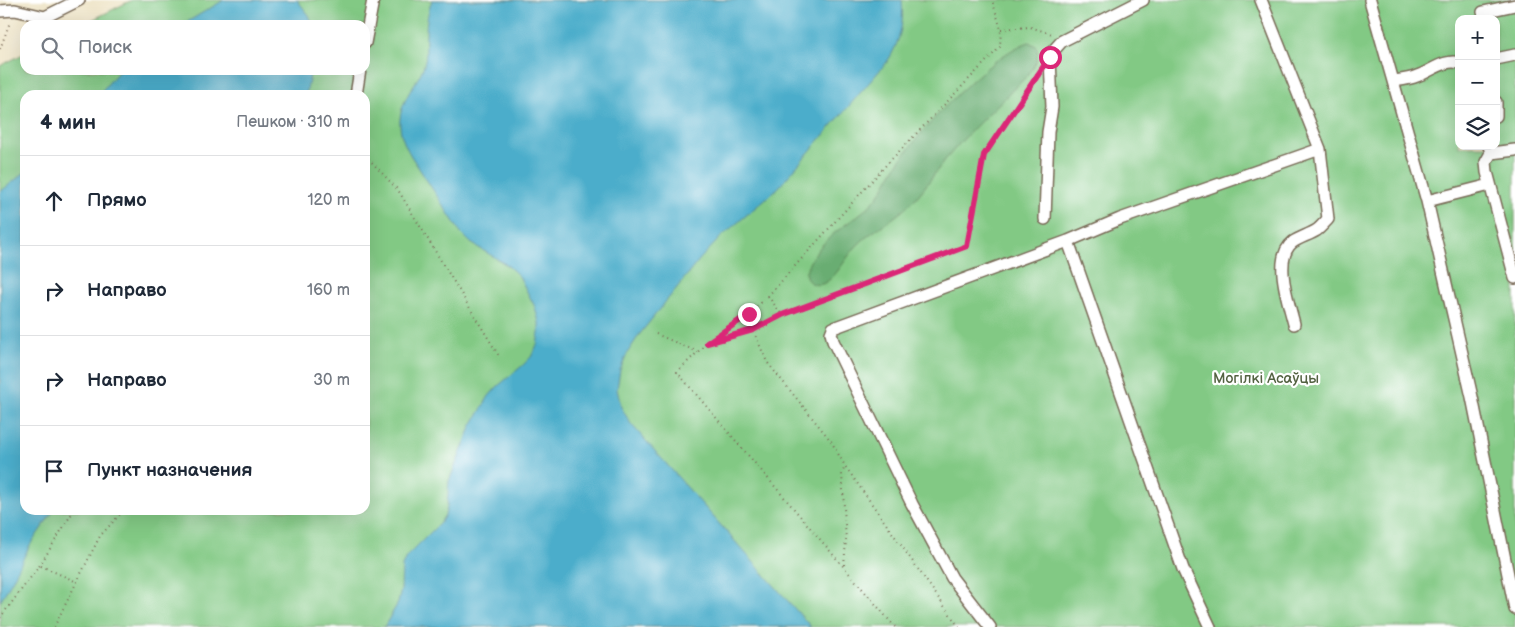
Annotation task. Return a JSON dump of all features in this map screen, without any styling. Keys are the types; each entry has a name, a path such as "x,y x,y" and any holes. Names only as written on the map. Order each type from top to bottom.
{"street":[{"path":"0,12 15,10 45,17 78,0"},
{"path":"369,20 373,0"},
{"path":"1045,219 1048,132 1052,107 1050,57 1062,41 1143,0"},
{"path":"1261,0 1320,149 1328,218 1319,229 1302,236 1290,244 1283,256 1283,280 1294,324"},
{"path":"1370,0 1427,201 1472,397 1515,609"},
{"path":"1482,0 1484,15 1515,5"},
{"path":"1500,58 1515,55"},
{"path":"1394,81 1418,76 1447,63 1455,62"},
{"path":"357,90 359,75"},
{"path":"990,627 952,578 912,504 833,342 831,333 833,328 1068,242 1120,219 1320,149"},
{"path":"1490,150 1486,162 1490,185 1515,278"},
{"path":"1500,150 1515,150"},
{"path":"1427,201 1490,185"},
{"path":"1068,242 1183,569 1210,627"}],"path":[{"path":"0,49 15,10"},
{"path":"1000,29 1030,27 1052,34 1062,41"},
{"path":"707,343 753,330 782,315 967,246 984,155 1039,74"},
{"path":"370,160 398,190 499,356"},
{"path":"768,296 782,315"},
{"path":"749,314 707,343 677,372 895,627"},
{"path":"656,334 698,352"},
{"path":"844,567 846,541 842,474 845,466"},
{"path":"0,618 40,565 71,515"},
{"path":"54,627 100,536 119,515"},
{"path":"40,565 78,582"}],"green space":[{"name":"Могілкі Асаўцы","path":"132,0 1515,0 1515,627 0,627 0,66 20,56 20,75 370,75 370,20 92,20"},
{"path":"1029,42 1036,46 1038,54 1028,75 956,148 913,201 863,240 825,283 820,285 808,281 806,271 808,265 823,244 875,200 910,147 940,112 995,61 1013,49"}],"water":[{"path":"224,0 297,0 311,20 190,20"},
{"path":"432,0 902,0 900,32 887,62 778,188 721,237 700,259 639,335 628,352 620,370 617,389 621,407 631,424 811,627 384,627 398,603 401,590 402,566 406,557 440,523 445,515 449,481 472,425 489,396 531,357 537,345 539,333 539,322 535,307 519,276 507,265 471,243 461,233 411,156 403,138 400,122 401,114 407,97 424,65 428,12"},
{"path":"116,75 310,75 307,90 102,90"},
{"path":"20,176 20,515 51,515 30,545 0,602 0,192"}],"route":[{"path":"749,314 707,343 753,330 782,315 967,246 984,155 1050,57"}]}
